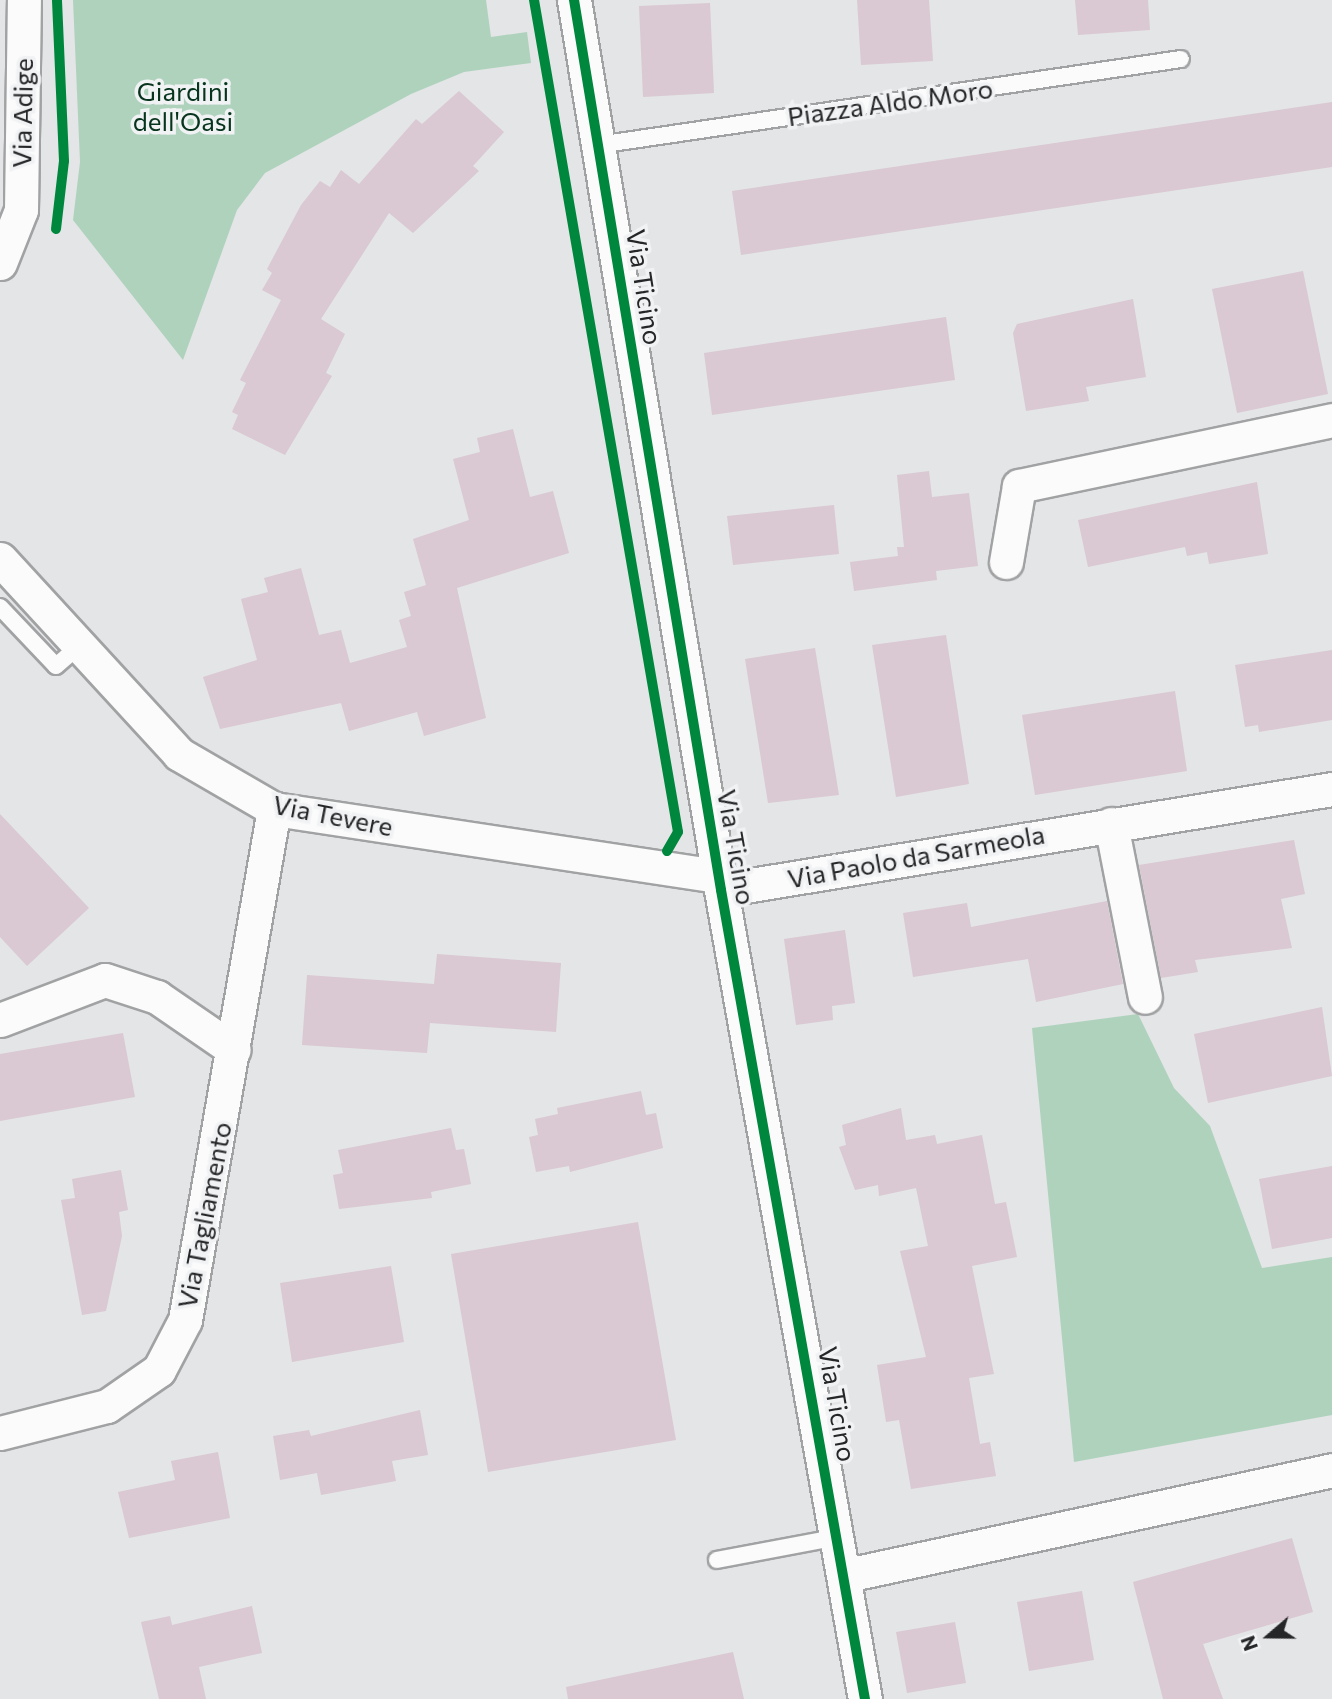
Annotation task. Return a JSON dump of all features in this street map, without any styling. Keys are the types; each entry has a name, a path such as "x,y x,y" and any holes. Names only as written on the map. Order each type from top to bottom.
{"street":[{"name":"Via Adige","path":"0,264 21,210 24,0"},
{"name":"Via Ticino","path":"574,0 720,883 847,1575 865,1699"},
{"path":"1006,562 1019,486 1332,420"},
{"name":"Via Tevere","path":"0,559 179,754 274,809 720,883"},
{"name":"Via Paolo da Sarmeola","path":"720,883 1332,789"},
{"name":"Via Tagliamento","path":"0,1433 107,1406 159,1370 185,1320 274,809"},
{"path":"1111,824 1145,997"},
{"path":"0,1020 104,980 157,997 234,1050"},
{"path":"847,1575 1330,1479"}],"lane":[{"name":"Piazza Aldo Moro","path":"598,145 1181,60"},
{"path":"0,607 56,666 79,646"},
{"path":"717,1560 839,1537"}],"green space":[{"name":"Giardini dell'Oasi","path":"73,0 486,0 491,37 527,32 531,63 464,72 411,94 265,173 237,210 183,360 73,220 80,162"},
{"path":"1138,1014 1174,1088 1210,1126 1262,1268 1332,1257 1332,1415 1074,1462 1032,1028"}],"building":[{"path":"857,0 929,0 933,61 861,65"},
{"path":"1075,0 1148,0 1150,30 1078,35"},
{"path":"710,3 714,93 643,97 639,6"},
{"path":"459,91 504,132 473,166 479,171 413,233 389,213 321,319 345,334 326,373 332,376 285,455 232,429 238,415 232,412 246,383 240,380 281,300 262,290 272,273 267,269 301,205 320,181 330,187 341,170 359,184 416,119 422,124"},
{"path":"1332,102 1332,167 741,255 732,191"},
{"path":"1303,271 1328,394 1237,413 1212,289"},
{"path":"1133,299 1146,377 1086,387 1089,401 1026,411 1013,333 1017,324"},
{"path":"946,317 955,380 712,415 704,353"},
{"path":"513,429 530,497 553,491 569,553 457,588 486,718 424,736 417,712 349,731 341,703 220,729 203,677 257,660 241,599 268,592 264,578 301,568 319,635 341,630 350,663 407,647 399,620 411,616 404,592 426,585 413,539 469,520 453,459 480,452 477,438"},
{"path":"929,471 932,497 969,493 978,566 936,571 937,580 854,591 850,562 898,556 897,547 904,547 897,475"},
{"path":"1257,482 1268,554 1209,564 1207,552 1187,556 1185,547 1088,567 1078,520"},
{"path":"834,505 839,554 733,565 727,516"},
{"path":"946,635 969,784 896,797 872,645"},
{"path":"815,648 839,795 768,803 745,659"},
{"path":"1332,650 1332,720 1259,732 1258,725 1245,727 1235,665"},
{"path":"1175,691 1187,771 1035,795 1022,715"},
{"path":"0,814 89,908 27,966 0,937"},
{"path":"1294,840 1305,894 1281,899 1292,948 1195,960 1198,972 1161,978 1139,865"},
{"path":"1107,901 1123,984 1036,1002 1028,959 913,977 903,913 967,903 971,927"},
{"path":"845,930 855,1003 832,1006 833,1020 796,1025 784,939"},
{"path":"437,954 561,963 556,1032 430,1023 427,1053 302,1045 307,975 434,984"},
{"path":"1322,1007 1332,1076 1208,1103 1194,1034"},
{"path":"123,1033 135,1097 0,1121 0,1054"},
{"path":"641,1091 646,1115 656,1113 663,1148 570,1172 569,1166 536,1172 529,1137 538,1135 535,1119 558,1114 557,1108"},
{"path":"901,1108 906,1140 935,1135 937,1144 982,1135 995,1204 1006,1202 1017,1257 972,1266 994,1374 969,1378 980,1444 990,1442 996,1476 911,1489 899,1420 886,1422 877,1365 926,1357 900,1251 928,1246 916,1188 879,1196 878,1185 855,1190 839,1147 846,1145 842,1125"},
{"path":"451,1128 456,1150 464,1149 471,1184 431,1192 432,1198 339,1209 333,1175 343,1173 338,1150"},
{"path":"1332,1166 1332,1238 1272,1249 1259,1179"},
{"path":"121,1170 128,1210 119,1212 122,1236 106,1311 82,1315 61,1200 75,1198 72,1179"},
{"path":"638,1222 676,1440 488,1472 451,1254"},
{"path":"391,1266 404,1342 292,1362 280,1283"},
{"path":"420,1410 428,1455 392,1461 396,1481 321,1495 317,1473 280,1480 273,1436 309,1430 311,1436"},
{"path":"218,1452 230,1518 129,1538 118,1492 175,1480 171,1461"},
{"path":"1292,1538 1313,1612 1203,1644 1223,1699 1163,1699 1133,1582"},
{"path":"1082,1591 1094,1660 1029,1671 1017,1602"},
{"path":"252,1606 262,1653 199,1667 206,1699 159,1699 141,1622 170,1616 172,1625"},
{"path":"955,1622 966,1683 907,1693 896,1632"},
{"path":"733,1652 744,1699 568,1699 566,1687"}],"cycle path":[{"path":"56,229 64,161 57,0"},
{"path":"534,0 678,832 667,851"},
{"path":"574,0 721,890 865,1699"}]}
